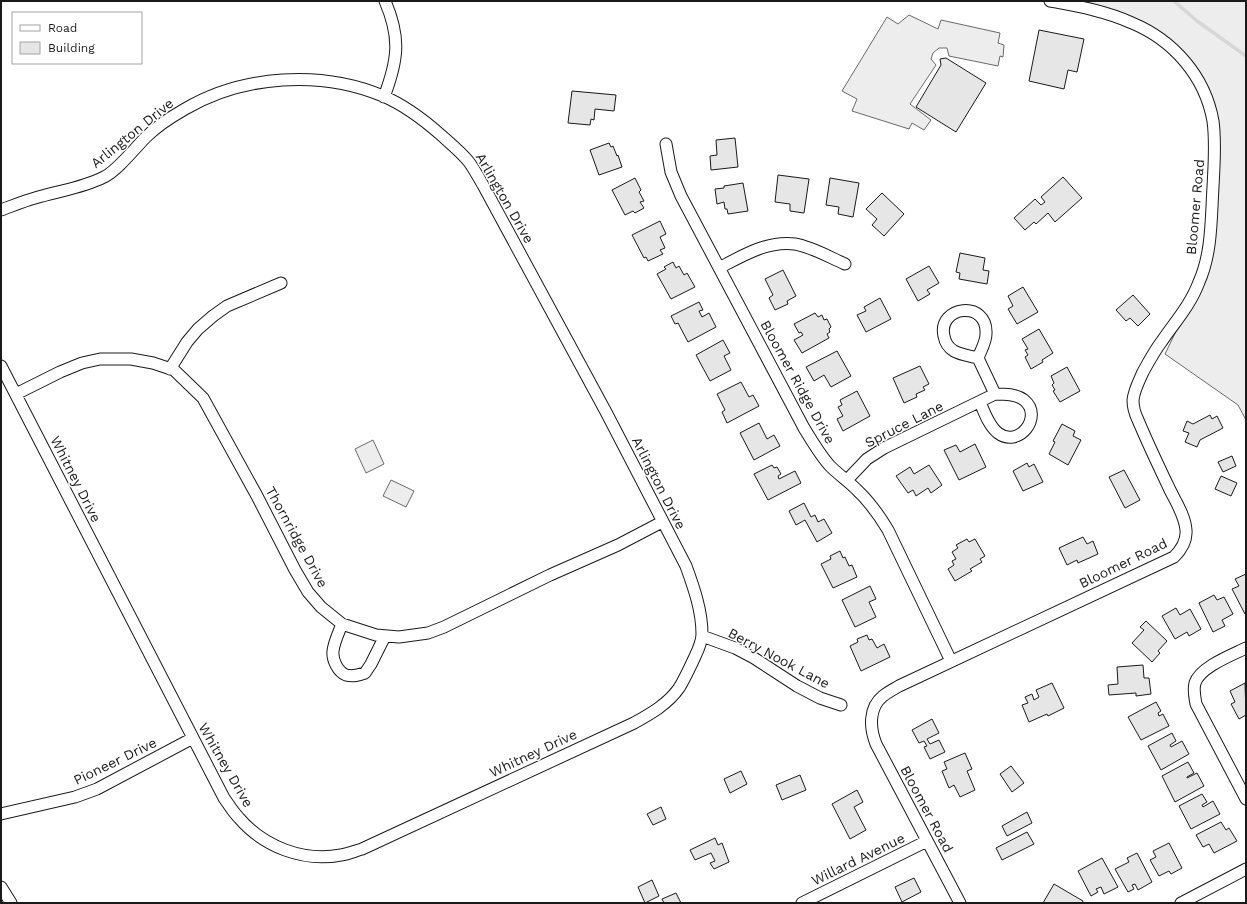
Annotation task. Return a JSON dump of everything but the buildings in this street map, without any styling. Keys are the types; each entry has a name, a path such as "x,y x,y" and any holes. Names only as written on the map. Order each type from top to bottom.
{"street":[{"path":"384,1 393,26 396,43 396,56 392,75 384,97"},
{"name":"Bloomer Road","path":"960,903 876,744 872,732 871,720 876,703 882,696 899,686 1174,557 1184,544 1186,530 1179,509 1134,412 1133,401 1134,391 1149,361 1160,342 1190,301 1200,282 1207,256 1210,238 1215,152 1214,133 1207,99 1197,77 1190,67 1172,47 1160,38 1132,22 1078,6 1050,1"},
{"name":"Arlington Drive","path":"1,210 33,198 87,185 106,176 166,121 204,99 230,89 283,79 313,80 352,86 384,97 410,112 456,149 470,163 484,186 686,566 699,607 702,636"},
{"name":"Bloomer Ridge Drive","path":"666,144 672,172 681,196 814,445 831,467 847,480 870,503 880,517 888,530 951,661"},
{"path":"720,268 754,250 781,243 796,244 814,250 845,264"},
{"path":"170,368 187,342 198,329 213,316 227,306 281,283"},
{"path":"978,358 955,351 949,347 943,332 944,324 952,314 966,310 977,313 982,317 987,331 978,358 995,394 1018,396 1027,404 1031,414 1031,422 1023,433 1011,438 1004,437 997,433 992,426 980,402"},
{"name":"Thornridge Drive","path":"16,394 60,372 82,363 100,359 131,359 153,363 174,370 203,398 308,592 322,607 342,624 376,635 399,637 428,633 439,629 550,575 618,545 662,522"},
{"name":"Whitney Drive","path":"1,366 224,798 238,818 256,835 270,844 306,856 325,857 342,855 369,846 634,723 652,713 679,688 698,650 702,636"},
{"name":"Spruce Lane","path":"847,480 867,459 884,448 995,394"},
{"path":"342,624 333,651 334,662 339,670 346,675 355,676 365,673 385,636"},
{"name":"Berry Nook Lane","path":"702,636 735,648 754,658 797,686 820,698 841,705"},
{"path":"1246,648 1203,672 1195,682 1194,694 1196,704 1246,799"},
{"name":"Pioneer Drive","path":"1,814 75,798 97,789 193,738"},
{"name":"Willard Avenue","path":"802,903 927,841"},
{"path":"1181,903 1246,869"},
{"path":"1,887 11,903"}],"shaded area":[{"path":"1050,1 1246,1 1246,420 1238,405 1165,354 1200,282 1215,153 1202,87 1148,31"},
{"path":"909,15 938,29 941,20 1000,33 998,43 1004,45 1003,57 1000,56 998,66 949,56 947,48 939,48 933,53 931,59 936,65 910,104 931,120 924,130 912,123 909,129 852,111 857,99 842,91 887,17 898,24"},
{"path":"373,440 384,464 366,473 355,449"},
{"path":"391,480 414,491 406,507 383,496"}],"waterway":[{"path":"1174,1 1197,21 1246,56"}]}
